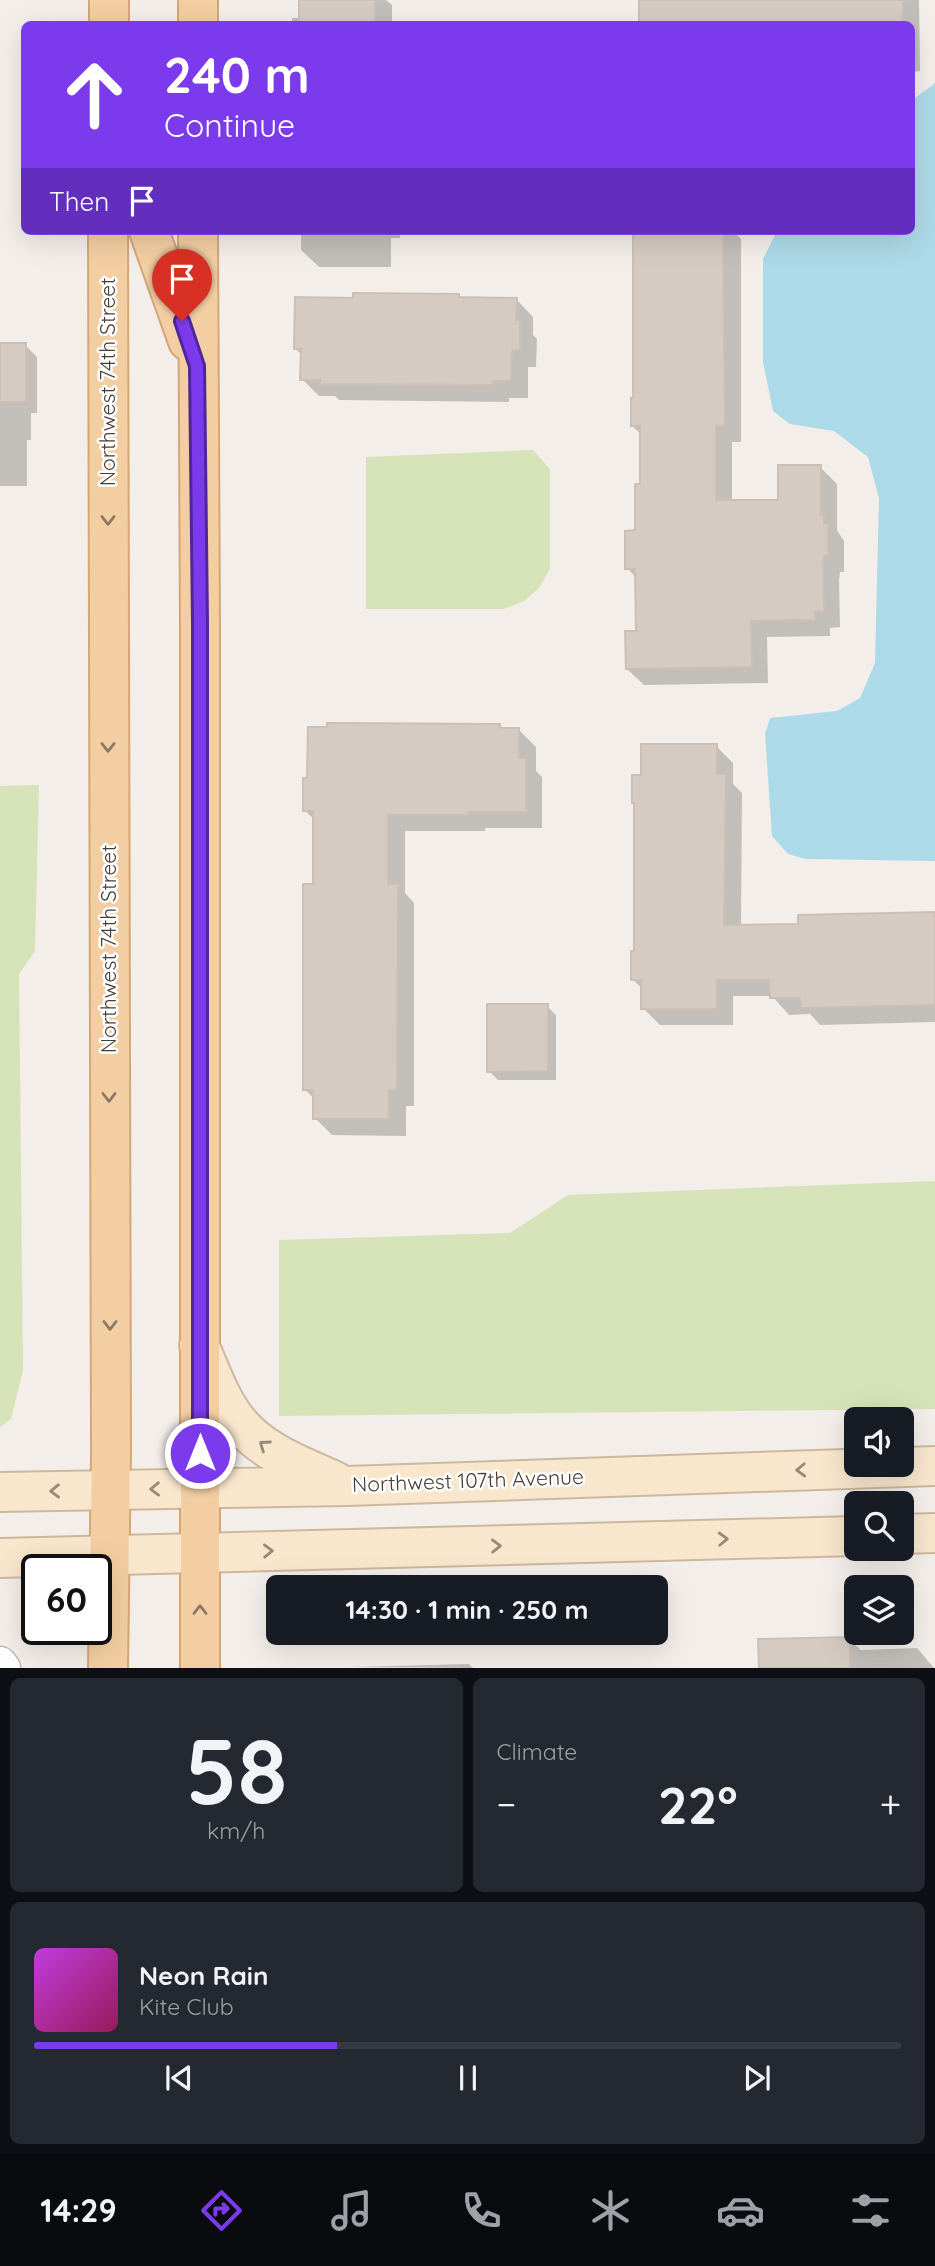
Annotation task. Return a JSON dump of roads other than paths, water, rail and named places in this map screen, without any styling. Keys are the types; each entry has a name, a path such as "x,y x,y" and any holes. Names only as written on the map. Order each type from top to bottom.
{"main road":[{"path":"109,0 109,21"},
{"path":"198,0 198,21"},
{"name":"Northwest 74th Street","path":"108,235 109,1554"},
{"path":"150,235 197,366"},
{"path":"198,235 200,1668"},
{"path":"200,1345 215,1383 235,1418 255,1440 275,1454 346,1486"},
{"name":"Northwest 107th Avenue","path":"0,1492 346,1486 935,1466"},
{"path":"914,1534 935,1533"},
{"path":"112,1555 844,1536"},
{"path":"0,1558 21,1557"},
{"name":"Northwest 74th Street","path":"108,1645 108,1668"}],"street":[{"path":"0,1663 4,1668"}],"water":[{"path":"935,82 935,861 806,859 788,854 772,836 765,734 770,718 837,711 860,698 875,663 879,498 868,457 834,431 790,424 773,411 763,362 763,259 775,235 915,235 915,98"}]}
